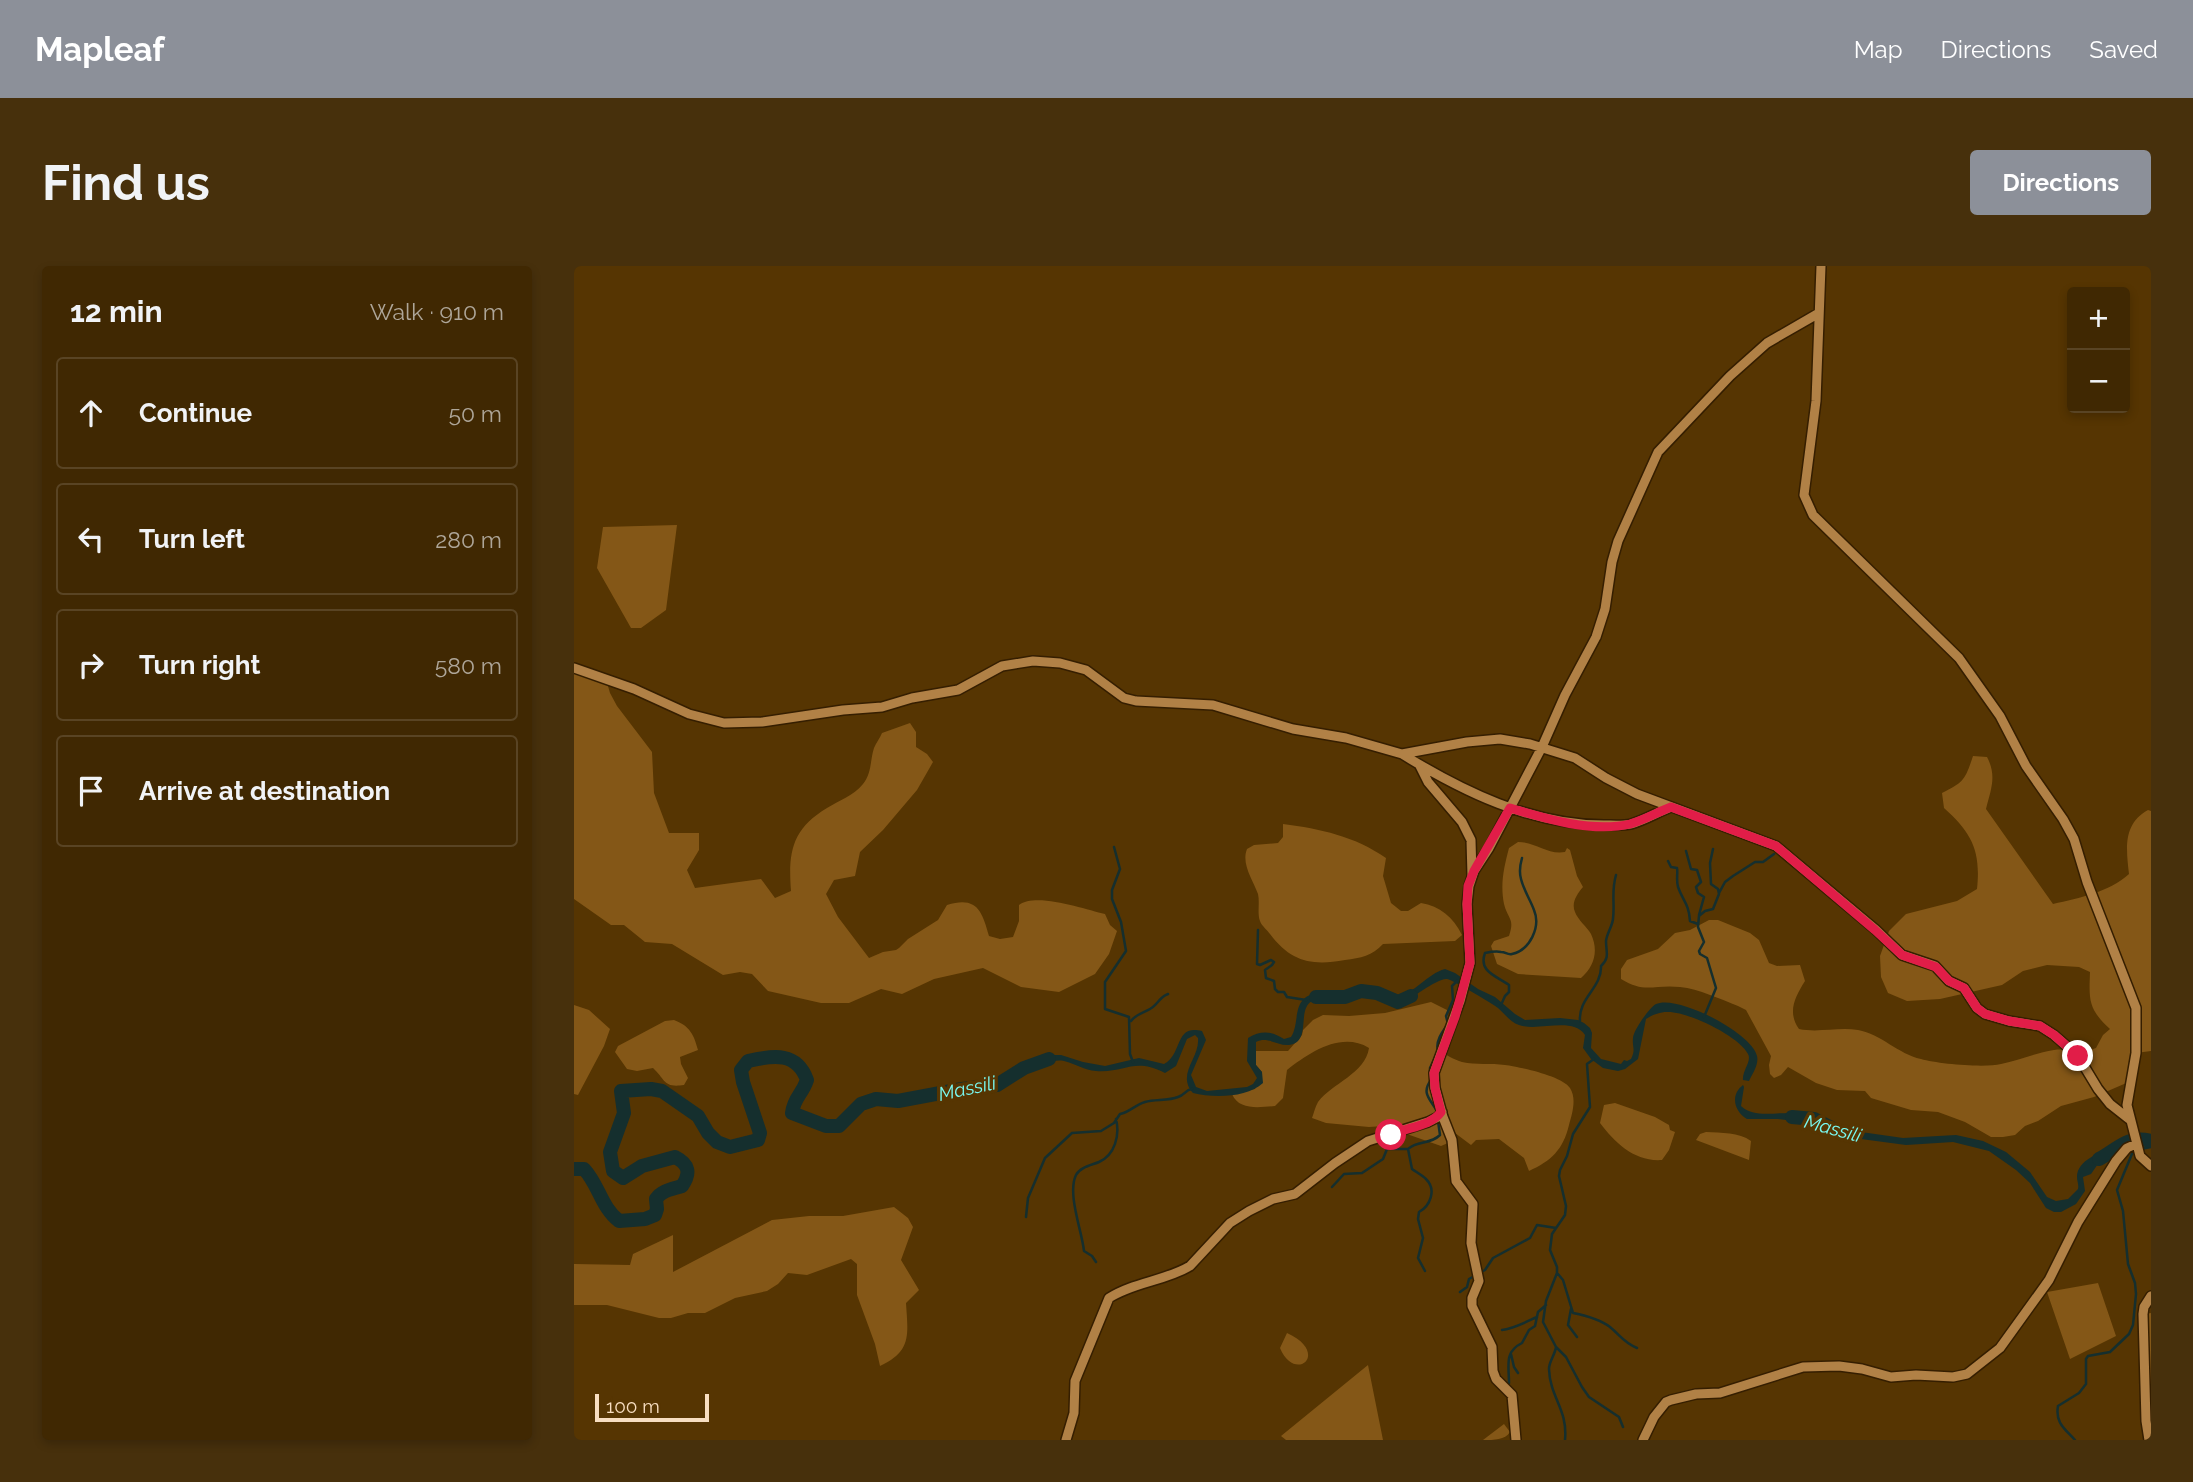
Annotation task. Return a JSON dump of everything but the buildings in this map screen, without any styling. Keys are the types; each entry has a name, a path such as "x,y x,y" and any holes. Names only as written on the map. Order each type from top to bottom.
{"street":[{"path":"1821,266 1816,401 1804,495 1807,505 1813,515 1959,658 2000,716 2026,766 2074,839 2095,904 2136,1008 2136,1053 2127,1105 2140,1156 2151,1166"},
{"path":"1516,1440 1512,1395 1496,1379 1492,1347 1472,1306 1472,1298 1479,1281 1471,1244 1473,1204 1457,1181 1452,1140 1435,1088 1434,1073 1455,1017 1470,963 1468,886 1542,747 1565,695 1596,637 1605,609 1618,541 1658,452 1730,376 1767,343 1819,313"},
{"path":"574,668 634,689 690,714 724,723 762,722 882,707 912,698 958,690 1002,666 1033,661 1060,663 1086,670 1124,698 1213,705 1293,729 1346,738 1402,754 1473,793 1548,819 1586,825 1631,824 1671,807"},
{"path":"1402,754 1500,739 1542,747 1576,758 1637,794 1776,846 1902,955 1936,967 1949,981 1964,988 1977,1008 1985,1014 2040,1026 2054,1035 2078,1056 2110,1104 2129,1119"},
{"path":"1420,765 1428,782 1462,822 1471,840 1472,877"},
{"path":"1066,1440 1074,1413 1076,1381 1109,1298 1184,1270 1230,1223 1249,1210 1273,1199 1295,1194 1368,1141 1428,1122 1438,1117 1441,1112"},
{"path":"1643,1440 1654,1417 1666,1402 1696,1394 1720,1393 1802,1367 1839,1366 1891,1377 1953,1377 1967,1374 2000,1348 2049,1280 2078,1222 2116,1161 2127,1148 2136,1144"},
{"path":"2149,1440 2143,1314 2151,1296"}],"shaded area":[{"path":"677,525 666,610 641,628 631,628 597,568 603,527"},
{"path":"574,668 606,679 617,706 652,752 654,793 669,833 699,833 699,850 687,870 695,888 761,879 775,898 791,891 790,865 799,833 815,816 851,795 863,784 874,748 882,733 910,723 916,732 916,747 933,762 917,790 860,852 855,876 834,880 826,894 838,917 869,958 896,950 938,920 947,905 957,903 972,904 977,908 984,919 989,936 1000,939 1013,937 1019,921 1019,905 1037,900 1105,914 1110,925 1117,931 1109,954 1095,974 1059,992 1021,987 983,968 934,979 902,994 881,989 849,1003 821,1003 768,991 752,974 740,972 723,975 672,944 645,942 624,925 611,925 574,899"},
{"path":"1973,756 1987,757 1992,770 1986,809 2053,904 2103,890 2129,874 2127,846 2130,830 2140,816 2148,810 2151,811 2151,1051 2136,1053 2131,1081 2094,1097 2061,1106 2025,1126 2015,1135 1991,1137 1965,1122 1938,1112 1911,1110 1871,1098 1865,1091 1837,1090 1816,1083 1788,1067 1774,1078 1770,1074 1771,1056 1746,1010 1695,990 1671,986 1643,987 1621,979 1621,969 1627,960 1658,949 1675,933 1690,930 1709,920 1718,920 1750,933 1759,940 1769,963 1777,966 1800,965 1805,981 1793,1011 1799,1029 1858,1030 1913,1056 1961,1065 1994,1065 2054,1050 2086,1051 2096,1048 2110,1029 2097,1016 2091,1004 2090,972 2079,967 2047,965 2023,971 2002,985 1940,999 1907,1001 1888,993 1881,977 1880,956 1889,931 1906,914 1957,901 1977,889 1976,853 1962,826 1944,808 1942,793 1963,779"},
{"path":"1283,824 1337,835 1374,850 1386,858 1383,876 1391,903 1401,911 1408,911 1421,903 1434,907 1450,918 1462,935 1455,941 1383,944 1366,956 1333,962 1312,962 1294,956 1278,943 1261,923 1258,894 1245,860 1247,849 1254,845 1278,843 1283,837"},
{"path":"1518,842 1553,852 1565,852 1567,848 1570,850 1583,887 1575,899 1574,909 1591,934 1595,946 1592,964 1581,978 1518,974 1497,964 1491,946 1494,941 1509,936 1511,926 1503,897 1504,869 1509,848"},
{"path":"1431,1002 1447,1010 1448,1024 1441,1034 1438,1051 1462,1062 1505,1065 1540,1073 1559,1080 1570,1088 1573,1106 1566,1134 1560,1148 1544,1163 1529,1171 1524,1158 1499,1139 1476,1140 1471,1145 1455,1133 1448,1143 1441,1146 1384,1126 1326,1123 1312,1118 1324,1095 1355,1072 1366,1057 1369,1048 1358,1043 1326,1046 1287,1070 1283,1098 1275,1106 1245,1106 1232,1094 1255,1089 1262,1072 1256,1065 1255,1051 1288,1051 1303,1030 1323,1015 1385,1013"},
{"path":"574,1005 589,1010 610,1029 578,1095 574,1094"},
{"path":"674,1020 691,1032 698,1050 680,1057 688,1078 684,1085 668,1084 653,1068 637,1071 627,1069 615,1052 618,1046 665,1021"},
{"path":"1615,1103 1655,1117 1675,1132 1669,1150 1662,1160 1643,1158 1627,1150 1600,1123 1604,1105"},
{"path":"1700,1134 1735,1134 1751,1141 1749,1160 1696,1140"},
{"path":"894,1207 908,1218 913,1227 901,1260 919,1290 906,1303 907,1333 903,1348 880,1366 857,1295 857,1264 851,1259 807,1275 788,1273 767,1291 735,1298 705,1313 659,1318 607,1305 574,1305 574,1264 630,1265 633,1254 673,1235 673,1272 772,1220 843,1216"},
{"path":"2098,1283 2116,1336 2070,1359 2047,1292"},
{"path":"2151,1313 2151,1402 2145,1402 2143,1314"},
{"path":"1287,1333 1307,1349 1306,1362 1294,1364 1286,1359 1280,1348"},
{"path":"1368,1365 1383,1440 1286,1440 1281,1436"},
{"path":"1504,1424 1510,1432 1508,1435 1499,1439 1483,1440"}],"water":[{"path":"1445,969 1495,997 1525,1020 1560,1018 1584,1023 1592,1033 1591,1048 1601,1059 1621,1064 1624,1060 1631,1059 1638,1025 1653,1006 1666,1002 1696,1010 1728,1027 1752,1047 1757,1056 1756,1065 1749,1081 1743,1080 1749,1057 1743,1047 1712,1026 1676,1013 1662,1013 1646,1019 1638,1059 1618,1071 1603,1068 1591,1059 1583,1048 1585,1035 1579,1029 1564,1025 1519,1025 1495,1006 1447,979 1431,985 1400,1005 1395,1003 1396,998"},
{"path":"1318,993 1336,993 1307,1006 1299,1040 1289,1045 1265,1040 1256,1042 1256,1065 1262,1072 1263,1083 1248,1092 1220,1096 1193,1093 1187,1079 1198,1045 1195,1035 1187,1039 1176,1066 1165,1073 1145,1066 1096,1071 1060,1061 1032,1068 1029,1062 1050,1055 1061,1055 1105,1066 1139,1058 1164,1064 1174,1054 1187,1032 1202,1031 1206,1040 1191,1075 1196,1087 1207,1091 1247,1087 1257,1078 1247,1061 1248,1038 1266,1033 1284,1039 1291,1037 1303,999"},
{"path":"1743,1085 1741,1106 1748,1111 1801,1114 1809,1116 1811,1123 1747,1119 1739,1112 1735,1103 1736,1093"},
{"path":"1826,1123 1839,1131 1903,1138 1956,1135 1983,1141 2006,1152 2030,1172 2047,1197 2056,1201 2068,1199 2078,1189 2078,1171 2085,1162 2112,1147 2116,1152 2100,1161 2091,1174 2083,1177 2085,1191 2076,1204 2061,1212 2054,1212 2046,1208 2030,1183 1989,1151 1953,1142 1906,1145 1839,1138 1829,1130"}],"waterway":[{"path":"1114,847 1120,869 1112,890 1112,899 1121,922 1126,951 1105,982 1105,1009 1129,1017 1130,1054 1133,1062"},
{"path":"1704,1017 1716,988 1707,958 1699,951 1704,942 1698,927 1699,916 1713,909 1719,894 1718,889 1711,884 1710,863 1713,849"},
{"path":"1686,851 1691,869 1697,870 1701,882 1696,887 1698,893 1704,897 1699,915"},
{"path":"1719,893 1725,882 1733,876 1774,854"},
{"path":"1501,1005 1509,992 1509,985 1486,969 1484,959 1485,953 1518,952 1529,943 1535,930 1536,917 1520,876 1522,858"},
{"path":"1668,861 1671,867 1677,868 1678,887 1687,906 1690,921 1698,924"},
{"path":"1580,1021 1580,1013 1598,981 1601,966 1607,957 1606,941 1613,919 1616,875"},
{"path":"1258,930 1257,964 1271,960 1274,962 1265,970 1266,978 1274,981 1275,989 1284,992 1287,997 1306,1000"},
{"path":"1430,1074 1439,1040 1448,1024 1446,1016 1453,1000 1452,986 1457,981"},
{"name":"Massili","path":"1316,997 1345,997 1361,991 1377,993 1398,1002 1411,996"},
{"path":"1131,1021 1168,994"},
{"name":"Massili","path":"574,1169 584,1169 608,1209 619,1221 645,1219 655,1215 658,1196 682,1186 687,1177 687,1169 675,1157 642,1166 623,1178 613,1171 610,1152 624,1113 621,1091 662,1091 698,1116 717,1142 730,1147 758,1140 760,1133 743,1082 741,1070 748,1061 775,1057 797,1064 807,1080 794,1103 792,1113 826,1126 839,1126 861,1104 876,1099 898,1101 997,1085 1024,1068 1049,1059"},
{"path":"1565,1440 1564,1420 1552,1388 1549,1369 1556,1347 1543,1322 1546,1301 1557,1273 1550,1250 1552,1234 1565,1215 1560,1170 1573,1134 1590,1107 1587,1064 1594,1059"},
{"path":"1431,1080 1427,1092 1437,1111"},
{"path":"1026,1217 1028,1198 1045,1158 1072,1133 1101,1131 1114,1123 1120,1114 1141,1103 1174,1098 1192,1089"},
{"name":"Massili","path":"1792,1117 1814,1119 1841,1133"},
{"path":"1096,1262 1084,1251 1074,1202 1074,1183 1080,1170 1109,1155 1117,1138 1116,1119"},
{"path":"1425,1271 1418,1258 1423,1238 1418,1219 1419,1212 1429,1202 1432,1193 1426,1179 1412,1169 1408,1149 1440,1135 1438,1121"},
{"name":"Massili","path":"2099,1159 2129,1141 2151,1141"},
{"path":"2141,1149 2151,1147"},
{"path":"1332,1187 1344,1174 1362,1173 1383,1159 1387,1149 1408,1149"},
{"path":"2075,1440 2059,1421 2058,1406 2079,1393 2086,1384 2088,1356 2110,1352 2129,1334 2133,1325 2135,1283 2128,1264 2123,1211 2117,1190 2134,1149"},
{"path":"1460,1292 1467,1287 1469,1279 1485,1270 1493,1258 1530,1238 1537,1225 1556,1228"},
{"path":"1558,1274 1563,1280 1573,1313 1606,1324 1637,1348"},
{"path":"1509,1383 1510,1355 1535,1326 1538,1312 1546,1305"},
{"path":"1571,1309 1568,1325 1577,1337"},
{"path":"1502,1330 1537,1317"},
{"path":"1556,1347 1566,1357 1589,1397 1619,1417 1623,1427"},
{"path":"1511,1354 1518,1373"}],"route":[{"path":"1391,1135 1428,1122 1438,1117 1441,1112 1434,1073 1455,1017 1470,963 1468,886 1510,808 1548,819 1586,825 1613,825 1631,824 1671,807 1776,846 1902,955 1936,967 1949,981 1964,988 1977,1008 1985,1014 2040,1026 2078,1056"}]}
